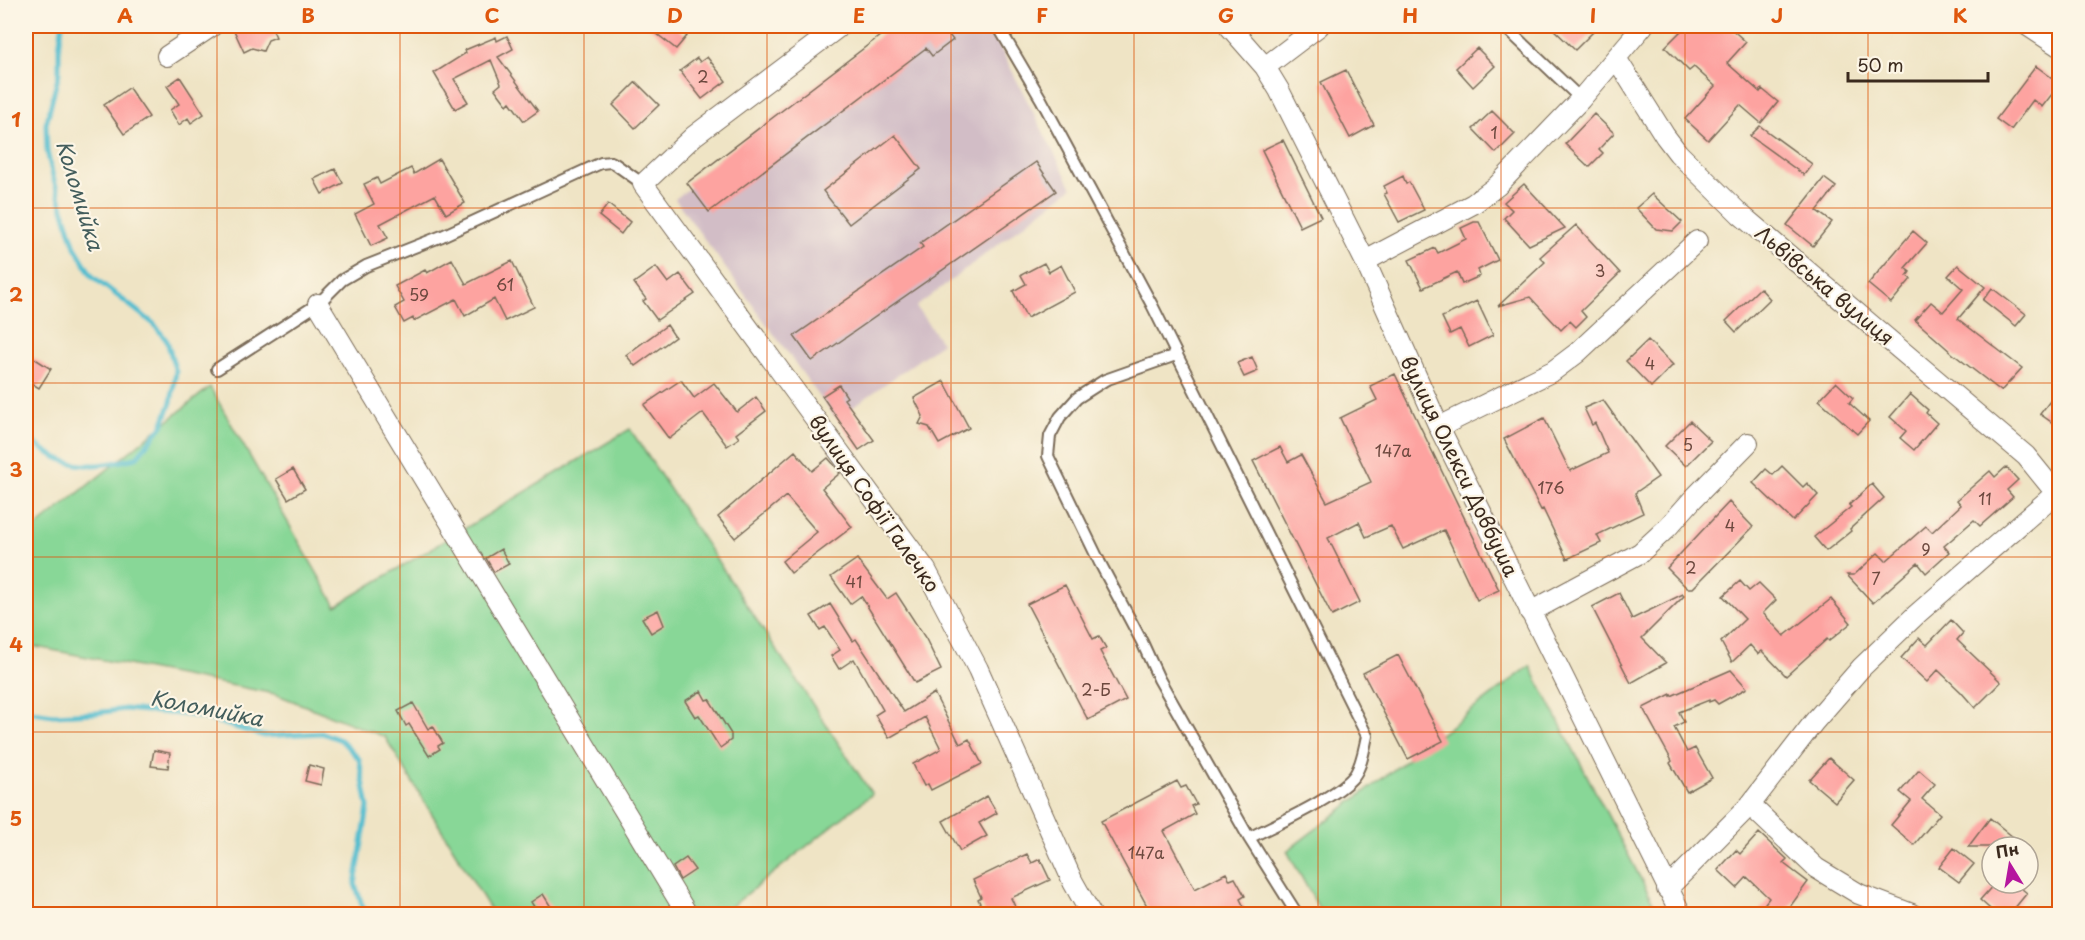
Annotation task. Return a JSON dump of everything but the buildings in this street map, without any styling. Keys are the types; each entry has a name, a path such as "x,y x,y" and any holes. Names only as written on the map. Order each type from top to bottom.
{"street":[{"path":"167,56 212,26"},
{"path":"643,184 694,136 840,26"},
{"name":"вулиця Олекси Довбуша","path":"1229,26 1265,67 1279,90 1365,261 1439,427 1681,915"},
{"path":"1265,67 1318,26"},
{"path":"1365,261 1473,204 1497,186 1581,99 1643,26"},
{"path":"2028,26 2060,47"},
{"name":"Львівська вулиця","path":"1616,58 1678,153 1732,207 2026,456 2058,493 1917,614 1861,668 1814,722 1750,805 1667,890"},
{"name":"вулиця Софії Галечко","path":"643,184 927,570 978,669 1073,882 1091,915"},
{"path":"1439,427 1553,371 1578,353 1697,241"},
{"path":"318,304 687,915"},
{"path":"1530,612 1640,553 1748,443"},
{"path":"1750,805 1816,868 1860,894 1912,915"}],"lane":[{"path":"998,26 1152,305 1367,736 1361,761 1354,776 1346,783 1311,806 1249,838"},
{"path":"1504,26 1581,99"},
{"path":"217,369 318,304 342,280 366,266 442,236 602,163 615,164 643,184"},
{"path":"1176,355 1105,380 1077,398 1060,417 1050,436 1048,456 1159,679 1249,838 1296,915"}],"shaded area":[{"path":"901,26 989,26 1072,188 916,307 942,343 838,418 833,415 675,199"}],"green space":[{"path":"210,387 336,606 630,429 872,794 722,914 493,914 385,737 275,694 26,645 26,535"},
{"path":"1530,666 1659,914 1322,914 1287,851"}],"waterway":[{"name":"Коломийка","path":"26,435 52,455 77,464 104,464 136,458 162,426 171,402 176,372 167,341 154,324 92,276 75,247 47,151 46,124 59,73 62,26"},
{"name":"Коломийка","path":"26,708 34,712 53,715 125,709 188,715 264,736 322,733 341,740 359,759 368,807 355,884 365,914"}]}
